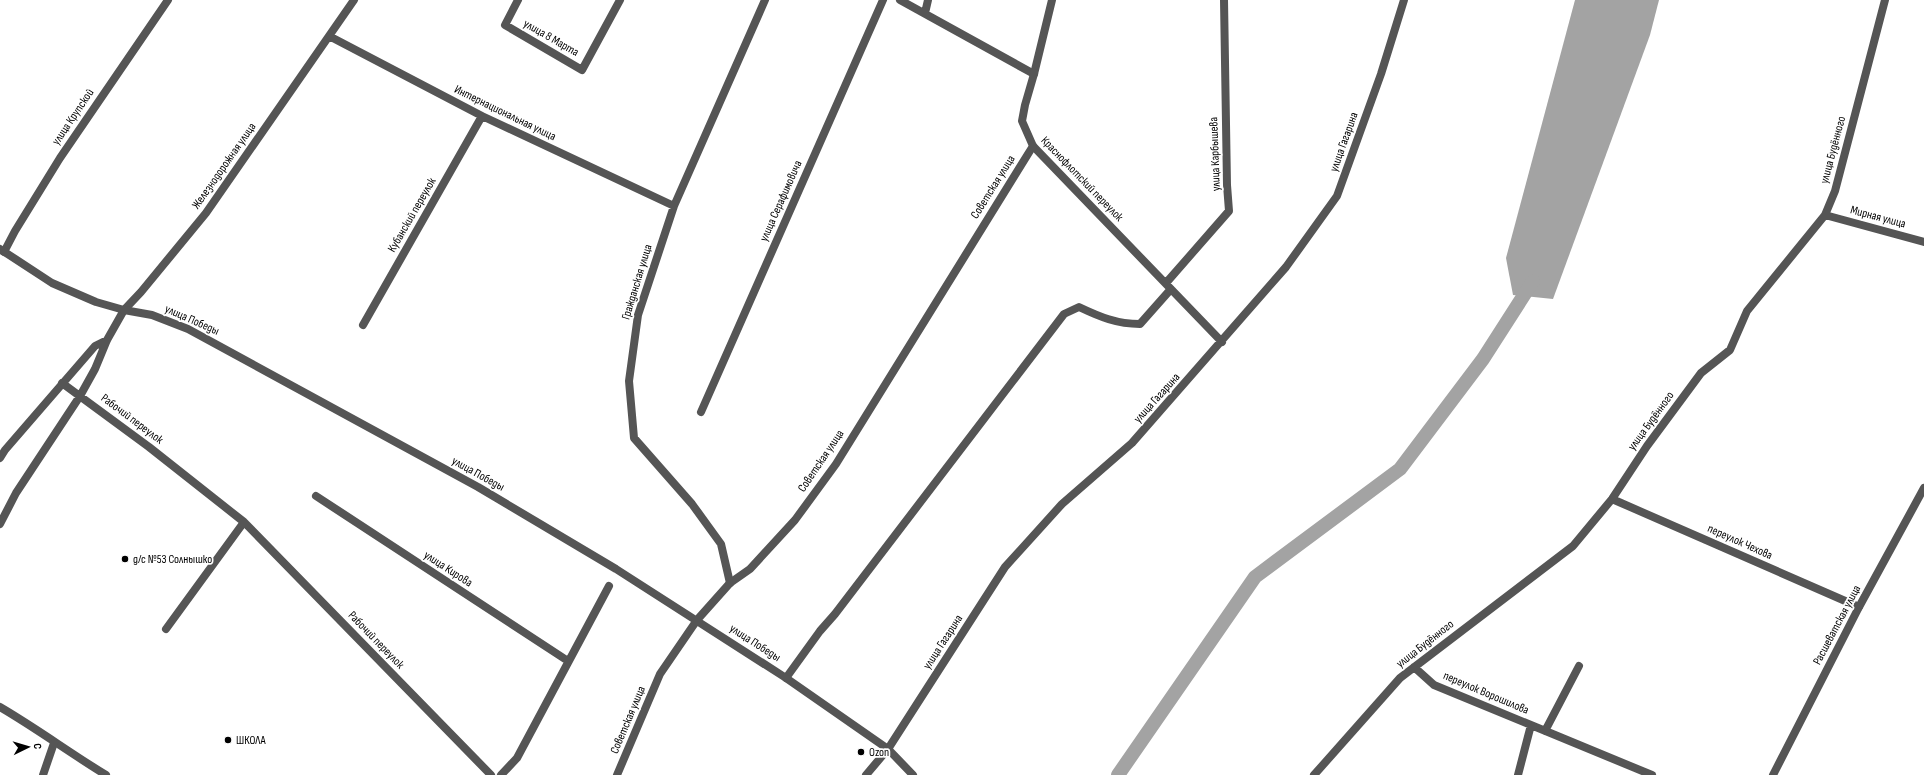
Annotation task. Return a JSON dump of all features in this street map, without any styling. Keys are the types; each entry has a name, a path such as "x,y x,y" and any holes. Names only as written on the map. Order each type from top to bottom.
{"street":[{"name":"улица Крупской","path":"2,250 60,158 168,0"},
{"name":"Железнодорожная улица","path":"0,524 16,493 80,396 95,369 107,340 124,310 142,292 206,214 354,0"},
{"name":"улица 8 Марта","path":"518,0 505,25 582,70 620,0"},
{"name":"Гражданская улица","path":"730,583 721,544 692,504 634,438 629,381 638,315 674,206 765,0"},
{"name":"улица Серафимовича","path":"701,412 883,0"},
{"path":"900,0 1034,74 1052,0"},
{"path":"925,13 928,0"},
{"name":"улица Карбышева","path":"786,678 820,631 835,614 1064,314 1079,307 1122,324 1140,324 1230,211 1227,185 1224,0"},
{"name":"улица Гагарина","path":"866,775 888,749 1005,567 1062,504 1132,443 1222,342 1286,267 1337,196 1381,74 1404,0"},
{"name":"улица Будённого","path":"1314,775 1400,678 1573,546 1612,499 1647,446 1701,373 1730,350 1747,310 1825,215 1835,191 1885,0"},
{"name":"Интернациональная улица","path":"329,36 482,116 674,206"},
{"name":"Краснофлотский переулок","path":"1034,74 1024,105 1022,121 1033,146 1222,342"},
{"name":"Кубанский переулок","path":"363,325 482,116"},
{"name":"Советская улица","path":"617,775 660,674 697,620 730,583 750,568 795,520 836,464 1033,146"},
{"name":"Мирная улица","path":"1825,215 1924,242"},
{"name":"улица Победы","path":"2,250 52,283 96,302 124,310 152,315 188,329 478,487 616,569 786,678 888,749 913,775"},
{"name":"Железнодорожная улица","path":"0,458 2,448 95,346 107,340"},
{"name":"Рабочий переулок","path":"62,383 244,522 491,775"},
{"name":"Расшеватская улица","path":"1773,775 1859,607 1924,488"},
{"name":"улица Кирова","path":"316,496 568,661"},
{"name":"переулок Чехова","path":"1612,499 1859,607"},
{"path":"166,630 244,522"},
{"path":"502,775 517,758 609,586"},
{"path":"1545,731 1579,666"},
{"name":"переулок Ворошилова","path":"1414,667 1434,685 1652,775"},
{"path":"0,707 40,730 54,742 106,775"},
{"name":"переулок Ворошилова","path":"1518,775 1531,725"},
{"path":"43,775 54,742"}],"shaded area":[{"path":"1575,0 1659,0 1650,35 1553,299 1513,295 1506,258"}],"waterway":[{"path":"1118,775 1255,577 1400,469 1483,359 1533,281"}],"place":[{"name":"д/с №53 Солнышко","path":"125,559"},
{"name":"ШКОЛА","path":"228,740"},
{"name":"Ozon","path":"861,752"}]}
